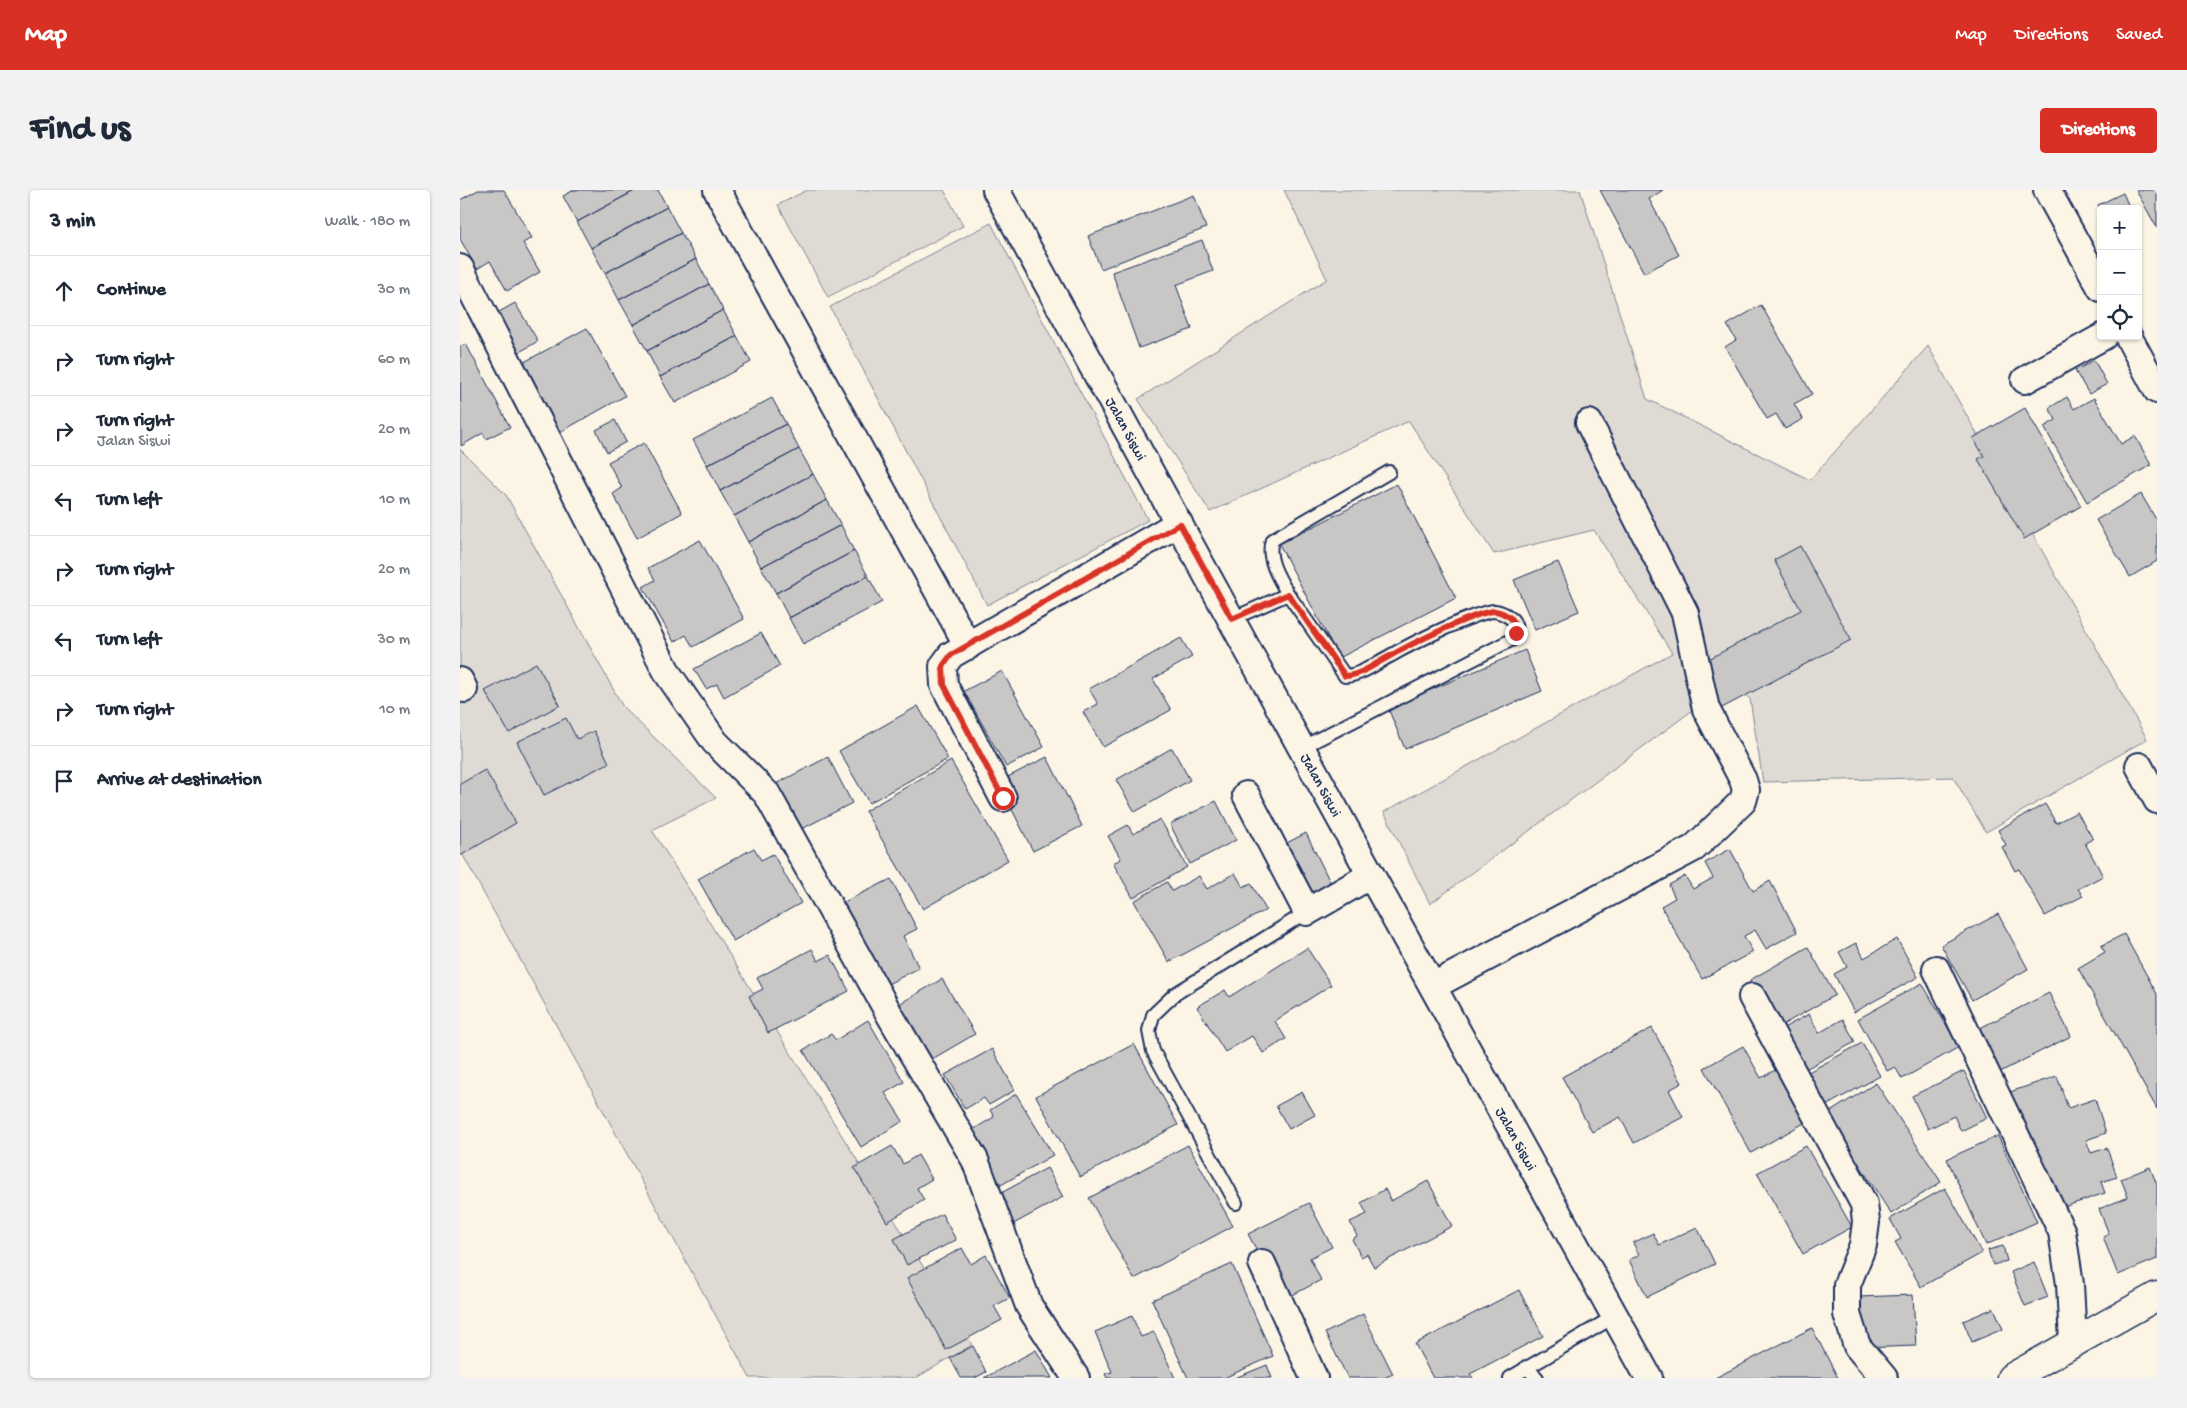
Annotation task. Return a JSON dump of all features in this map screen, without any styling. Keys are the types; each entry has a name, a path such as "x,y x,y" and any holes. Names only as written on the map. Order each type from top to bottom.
{"street":[{"path":"717,190 968,646"},
{"name":"Jalan Siswi","path":"996,190 1649,1378"},
{"path":"2047,190 2097,281"},
{"path":"460,268 668,674 714,742 767,794 891,1017 975,1160 1029,1306 1076,1378"},
{"path":"2025,380 2097,340"},
{"path":"2130,340 2157,390"},
{"path":"1433,986 1694,848 1743,801 1746,790 1743,780 1706,709 1685,614 1589,423"},
{"path":"1003,798 944,685 943,666 951,655 1180,524"},
{"path":"2139,766 2157,800"},
{"path":"1246,795 1307,912 1371,875"},
{"path":"1936,969 2062,1232 2070,1284 2073,1342"},
{"path":"1752,997 1864,1204 1866,1222 1863,1245 1847,1285 1847,1314 1857,1346 1884,1378"},
{"path":"1262,1263 1314,1378"},
{"path":"2024,1375 2073,1342 2157,1296"}],"lane":[{"path":"1302,747 1514,637 1516,627 1512,619 1504,613 1488,612 1401,650 1357,674 1345,676 1278,577 1270,553 1272,540 1389,472"},
{"path":"1232,619 1288,594"},
{"path":"1236,1203 1153,1051 1149,1031 1153,1015 1175,994 1307,912"},
{"path":"1510,1378 1615,1316"},
{"path":"1526,1367 1537,1378"}],"shaded area":[{"path":"807,190 944,190 963,226 828,297 778,205"},
{"path":"1284,190 1580,190 1647,399 1810,480 1928,346 2147,739 1986,832 1953,777 1763,782 1750,699 1725,678 1693,710 1430,904 1384,812 1672,653 1594,530 1494,554 1409,421 1210,512 1138,399 1327,279"},
{"path":"991,223 1148,520 987,605 830,307"},
{"path":"460,449 506,495 623,707 716,798 652,830 972,1345 916,1378 750,1378 460,850"}],"building":[{"path":"478,190 504,190 532,238 523,243 540,272 507,291 490,261 477,269 460,239 460,200"},
{"path":"574,190 636,190 577,222 563,196"},
{"path":"636,190 658,190 667,207 591,248 577,222"},
{"path":"1600,190 1663,190 1649,199 1679,255 1644,273"},
{"path":"2136,190 2157,190 2157,228"},
{"path":"2123,193 2128,205 2098,205"},
{"path":"1194,195 1206,228 1101,269 1088,236"},
{"path":"667,207 681,233 605,273 591,248"},
{"path":"681,233 696,259 619,300 605,273"},
{"path":"1202,240 1213,271 1176,285 1192,329 1139,348 1112,272"},
{"path":"696,259 709,284 633,325 619,300"},
{"path":"709,284 723,310 647,351 633,325"},
{"path":"515,303 538,341 513,356 490,317"},
{"path":"1761,305 1812,394 1794,404 1803,419 1785,429 1776,414 1767,419 1725,347 1736,340 1727,325"},
{"path":"723,310 737,336 660,377 647,351"},
{"path":"587,328 625,396 553,436 515,367"},
{"path":"737,336 751,362 675,403 660,377"},
{"path":"466,344 510,427 486,439 483,433 461,446 460,347"},
{"path":"2094,360 2107,384 2089,394 2075,371"},
{"path":"2067,397 2074,409 2094,398 2121,444 2135,436 2151,465 2087,502 2044,427 2056,420 2049,408"},
{"path":"772,398 786,424 707,465 693,440"},
{"path":"2025,408 2081,506 2024,539 1978,459 1984,456 1973,438"},
{"path":"615,420 626,442 607,452 596,430"},
{"path":"786,424 799,449 720,491 707,465"},
{"path":"644,443 682,513 637,538 613,494 622,488 608,462"},
{"path":"799,449 813,474 734,516 720,491"},
{"path":"813,474 827,500 748,542 734,516"},
{"path":"1397,484 1456,598 1339,658 1279,544"},
{"path":"2141,494 2157,521 2157,561 2130,577 2096,520"},
{"path":"827,500 841,525 761,567 748,542"},
{"path":"841,525 854,551 776,593 761,567"},
{"path":"700,540 744,619 693,647 686,635 674,642 643,587 655,580 648,568"},
{"path":"1800,546 1851,640 1720,709 1705,682 1714,677 1705,661 1801,610 1774,560"},
{"path":"854,551 868,576 789,618 776,593"},
{"path":"1558,562 1579,611 1535,630 1514,580"},
{"path":"868,576 882,602 803,644 789,618"},
{"path":"761,633 780,666 724,697 717,684 706,689 694,669"},
{"path":"1181,638 1192,657 1153,679 1171,710 1103,747 1083,712 1098,704 1089,689"},
{"path":"1525,650 1542,691 1405,749 1388,708"},
{"path":"536,663 560,705 509,733 485,691"},
{"path":"1002,671 1044,747 1006,767 964,691"},
{"path":"918,706 948,759 869,803 839,751"},
{"path":"566,718 577,739 594,731 609,763 544,795 517,742"},
{"path":"1172,748 1190,780 1135,812 1116,780"},
{"path":"828,757 852,803 790,835 766,789"},
{"path":"1047,757 1082,826 1033,851 998,782"},
{"path":"951,761 1008,860 923,909 865,811"},
{"path":"485,770 516,823 460,856 460,784"},
{"path":"1216,801 1236,840 1190,864 1170,824"},
{"path":"2045,804 2056,823 2077,812 2093,839 2085,843 2103,876 2078,889 2083,896 2045,916 2019,869 2015,871 2002,847 2006,845 1998,830"},
{"path":"1160,819 1187,867 1133,898 1113,863 1121,859 1108,836 1128,825 1133,834"},
{"path":"1306,833 1331,884 1308,895 1283,845"},
{"path":"754,848 761,860 773,854 801,903 733,941 698,879"},
{"path":"1730,849 1753,891 1770,881 1797,932 1766,949 1755,930 1744,936 1753,952 1702,979 1661,906 1675,898 1669,885 1685,876 1693,889 1713,878 1705,863"},
{"path":"1235,873 1243,887 1251,883 1266,910 1169,962 1134,901 1167,882 1172,891 1199,876 1207,889"},
{"path":"891,879 917,929 903,936 919,968 880,988 838,905"},
{"path":"1998,914 2028,969 1972,1000 1941,945"},
{"path":"2124,934 2157,994 2157,1109 2078,968 2105,952 2101,946"},
{"path":"1897,939 1918,977 1854,1012 1834,974 1847,967 1839,952 1856,943 1864,958"},
{"path":"1808,947 1835,995 1777,1028 1750,980"},
{"path":"1307,948 1331,985 1275,1021 1286,1039 1263,1053 1252,1036 1225,1052 1197,1007 1225,990 1229,997"},
{"path":"812,949 818,961 830,955 849,991 768,1033 749,996 763,989 757,978"},
{"path":"942,979 975,1034 927,1062 894,1007"},
{"path":"1922,983 1959,1047 1902,1079 1895,1067 1887,1071 1858,1019"},
{"path":"2049,993 2071,1036 1998,1073 1976,1030"},
{"path":"1809,1014 1819,1033 1843,1019 1855,1042 1802,1071 1780,1030"},
{"path":"868,1020 904,1082 885,1093 903,1121 861,1147 803,1050 831,1034 836,1040"},
{"path":"1652,1028 1682,1083 1669,1090 1683,1117 1634,1143 1620,1117 1592,1132 1562,1077"},
{"path":"1862,1043 1880,1076 1822,1108 1803,1075"},
{"path":"1134,1044 1178,1125 1080,1177 1036,1096"},
{"path":"1743,1046 1761,1078 1777,1069 1806,1122 1751,1153 1704,1068"},
{"path":"992,1049 1015,1090 989,1105 984,1098 965,1109 945,1075"},
{"path":"1964,1071 1987,1118 1961,1131 1954,1116 1928,1129 1912,1096"},
{"path":"2057,1076 2068,1108 2095,1099 2106,1133 2086,1140 2091,1153 2107,1148 2117,1177 2101,1182 2105,1193 2058,1209 2007,1093"},
{"path":"1876,1083 1941,1182 1891,1214 1827,1114"},
{"path":"1302,1092 1315,1115 1289,1129 1276,1106"},
{"path":"1016,1094 1053,1155 1001,1185 969,1132 994,1117 990,1110"},
{"path":"1998,1136 2037,1222 1986,1245 1947,1159"},
{"path":"1188,1145 1233,1226 1134,1279 1089,1198"},
{"path":"892,1146 903,1164 918,1155 932,1179 917,1188 924,1200 887,1222 854,1168"},
{"path":"1806,1146 1852,1227 1803,1254 1757,1173"},
{"path":"2150,1167 2157,1185 2157,1259 2118,1275 2103,1237 2109,1234 2099,1209 2128,1197 2121,1179"},
{"path":"1047,1168 1063,1197 1008,1227 992,1198"},
{"path":"1428,1181 1452,1226 1374,1267 1367,1254 1361,1257 1352,1239 1357,1236 1350,1222 1367,1214 1361,1203 1385,1189 1391,1201"},
{"path":"1945,1188 1982,1253 1921,1287 1895,1242 1901,1239 1890,1219"},
{"path":"1309,1203 1332,1247 1310,1258 1321,1280 1283,1300 1248,1234"},
{"path":"942,1214 956,1240 907,1265 894,1239"},
{"path":"1697,1227 1715,1264 1647,1297 1629,1260 1639,1255 1633,1243 1653,1233 1659,1245"},
{"path":"2003,1246 2007,1261 1993,1265 1988,1250"},
{"path":"962,1248 971,1264 986,1255 1010,1298 994,1306 1002,1320 946,1350 907,1278"},
{"path":"2034,1262 2048,1297 2025,1306 2011,1272"},
{"path":"1232,1264 1273,1356 1224,1378 1188,1378 1152,1300"},
{"path":"1519,1290 1543,1336 1470,1374 1473,1378 1433,1378 1415,1344"},
{"path":"1913,1295 1916,1346 1862,1348 1859,1297"},
{"path":"1994,1308 2003,1329 1972,1342 1963,1321"},
{"path":"1363,1314 1393,1374 1384,1378 1348,1378 1325,1333"},
{"path":"1132,1316 1141,1337 1154,1332 1175,1378 1107,1378 1105,1374 1112,1372 1095,1332"},
{"path":"1812,1328 1838,1378 1715,1378"},
{"path":"973,1346 986,1372 975,1378 961,1378 950,1358"},
{"path":"1036,1350 1052,1378 984,1378"},
{"path":"1267,1365 1272,1378 1235,1378"}],"route":[{"path":"1003,798 944,685 943,666 951,655 1180,524 1232,619 1288,594 1340,672 1345,676 1357,674 1401,650 1488,612 1504,613 1512,619 1516,627 1516,633"}]}
